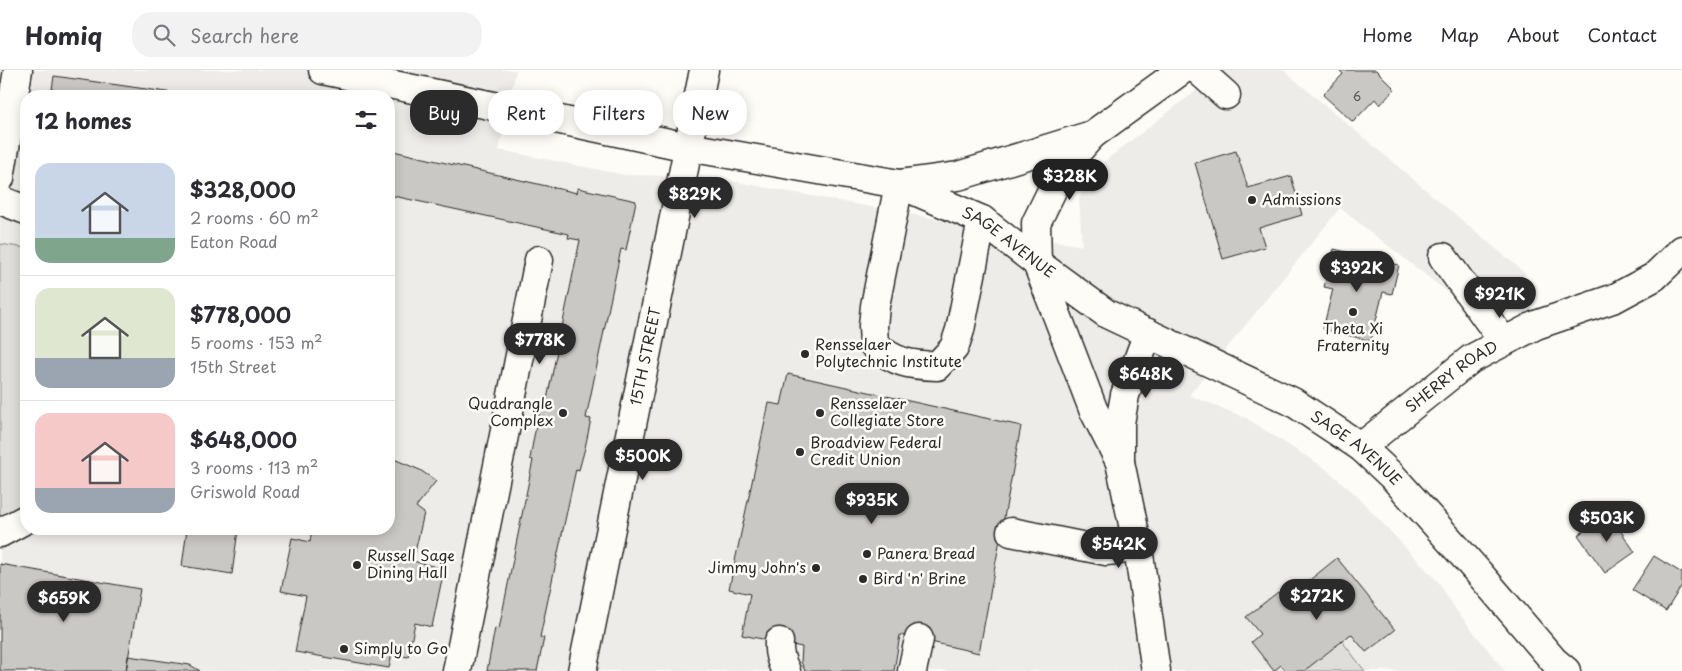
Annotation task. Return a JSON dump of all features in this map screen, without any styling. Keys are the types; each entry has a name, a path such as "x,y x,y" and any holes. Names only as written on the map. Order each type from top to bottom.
{"street":[{"path":"0,178 18,70"},
{"name":"SAGE AVENUE","path":"323,70 688,147 899,184 982,220 1107,314 1293,402 1362,447 1394,478 1554,661 1566,671"},
{"name":"15TH STREET","path":"582,671 704,70"},
{"path":"1120,462 1093,409 1037,263 1036,222 1063,168 1092,135 1182,70"},
{"path":"1198,70 1226,96"},
{"path":"982,220 960,330 954,348 937,366 906,363 889,357 874,345 873,326 875,306 899,184 958,176 1092,135"},
{"path":"0,200 20,208"},
{"name":"SHERRY ROAD","path":"1362,447 1471,359 1536,325 1615,298 1654,277 1682,250"},
{"path":"1443,257 1503,341"},
{"path":"457,671 539,260"},
{"path":"1148,333 1124,395 1120,422 1120,462 1138,548 1156,671"},
{"path":"0,533 20,522"},
{"path":"1011,532 1106,551 1138,548"},
{"path":"912,671 919,639"},
{"path":"779,642 781,662 786,671"}],"shaded area":[{"name":"Rensselaer Polytechnic Institute","path":"0,70 516,70 512,90 488,90 488,135 502,135 499,150 625,175 709,177 1082,246 1079,197 1097,167 1223,70 1283,70 1526,274 1474,313 1340,208 1189,395 1246,418 1326,469 1354,493 1439,583 1456,610 1505,671 0,671"},
{"path":"0,244 20,247 20,510 0,521"},
{"path":"1341,640 1365,671 1301,671"}],"building":[{"path":"1339,70 1376,70 1395,89 1380,105 1375,99 1353,122 1323,95 1343,74"},
{"path":"54,76 153,90 52,90"},
{"name":"Quadrangle Complex","path":"395,151 577,193 578,188 636,201 626,250 621,249 586,418 591,419 579,470 576,469 540,637 544,638 537,671 487,671 495,628 499,629 533,460 530,459 534,436 541,407 545,409 580,240 568,238 569,234 395,196"},
{"name":"Admissions","path":"1236,151 1248,188 1291,176 1302,215 1259,228 1265,247 1223,259 1195,163"},
{"name":"Theta Xi Fraternity","path":"1334,249 1399,265 1392,294 1383,292 1371,341 1323,329 1333,289 1324,287"},
{"path":"788,374 1021,426 979,653 900,635 894,671 805,671 801,662 802,647 742,635 750,594 729,589 769,403 781,405"},
{"name":"Russell Sage Dining Hall","path":"395,460 420,470 436,481 416,507 424,513 413,561 444,569 432,627 415,623 408,657 392,654 389,668 295,652 306,596 281,591 292,538 310,542 311,535 395,535"},
{"path":"1609,514 1635,552 1605,573 1578,535"},
{"path":"186,535 237,535 232,574 182,566"},
{"path":"1654,556 1682,573 1682,585 1666,611 1632,590"},
{"path":"1337,558 1395,630 1366,652 1351,634 1304,671 1286,671 1281,665 1274,671 1251,642 1260,634 1246,617 1278,592 1285,600"},
{"path":"0,564 140,589 126,671 0,671"},
{"path":"128,656 190,665 200,671 126,671"}],"place":[{"name":"Admissions","path":"1252,200"},
{"name":"Theta Xi Fraternity","path":"1353,312"},
{"name":"Rensselaer Polytechnic Institute","path":"805,354"},
{"name":"Quadrangle Complex","path":"563,413"},
{"name":"Rensselaer Collegiate Store","path":"820,413"},
{"name":"Broadview Federal Credit Union","path":"800,452"},
{"name":"Panera Bread","path":"867,554"},
{"name":"Russell Sage Dining Hall","path":"357,565"},
{"name":"Jimmy John's","path":"816,568"},
{"name":"Bird 'n' Brine","path":"863,579"},
{"name":"Simply to Go","path":"344,649"}]}
